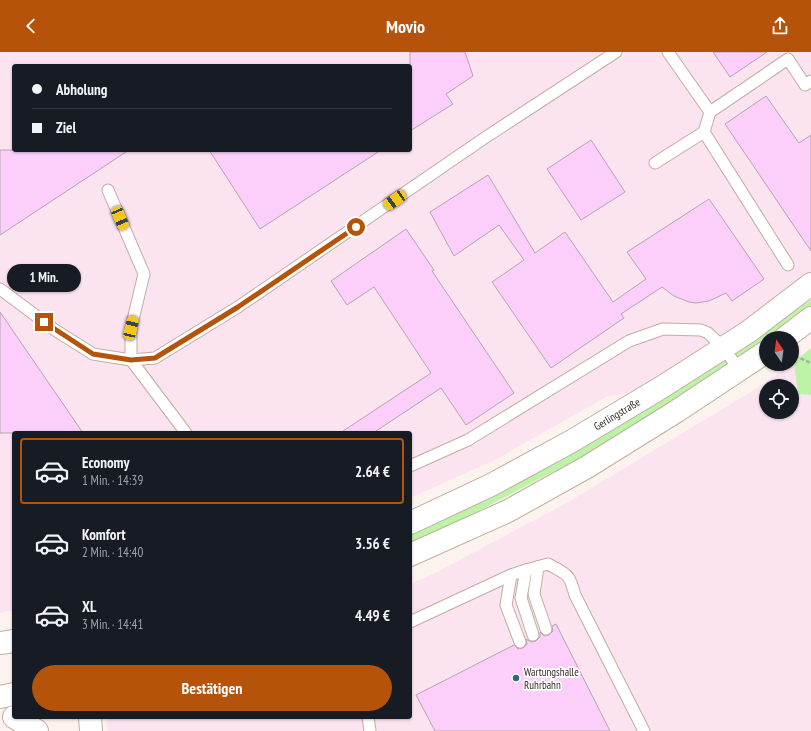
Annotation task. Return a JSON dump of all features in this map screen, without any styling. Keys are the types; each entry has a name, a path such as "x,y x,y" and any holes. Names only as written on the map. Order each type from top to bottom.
{"main road":[{"name":"Gerlingstraße","path":"412,522 491,484 572,441 724,348 748,332 811,284"},
{"path":"794,331 811,318"},
{"path":"412,554 508,511 587,467 677,411 759,357"},
{"path":"0,643 12,640"},
{"path":"0,697 12,694"},
{"path":"0,709 12,716"},
{"path":"17,719 37,731"},
{"path":"90,719 91,731"}],"lane":[{"path":"0,289 55,330 93,354 131,360 155,358 238,307 486,137 616,52"},
{"path":"668,52 710,112"},
{"path":"655,163 704,132 710,112 788,59 805,85 811,80"},
{"path":"704,132 788,265"},
{"path":"108,190 144,274 131,328 131,360 184,431"},
{"path":"412,465 468,440 629,341 663,329 701,330 708,333 724,348 739,370"},
{"path":"412,621 511,575 548,564 567,574 572,583 575,594 644,731"},
{"path":"538,567 534,594 546,629"},
{"path":"526,570 520,598 534,635"},
{"path":"511,575 506,605 520,642"},
{"path":"368,719 370,731"}],"path":[{"path":"799,358 811,363"}],"shaded area":[{"path":"0,52 811,52 811,284 662,386 606,397 495,460 412,497 412,431 12,431 12,610 0,613"},
{"path":"799,364 811,368 811,731 108,731 107,719 412,719 412,583 437,572 570,501 759,386 759,419 799,419 799,379 770,379 781,371 799,371"}],"green space":[{"path":"811,300 811,308 780,331 765,331"},
{"path":"759,335 758,347 669,404 583,456 412,546 412,534"},
{"path":"811,348 811,395 799,394 799,379 796,379 795,371 799,371 799,358"}],"building":[{"path":"410,52 465,52 473,76 446,94 453,104 412,130 412,64 410,64"},
{"path":"713,52 767,52 730,77"},
{"path":"766,96 799,143 811,135 811,251 725,124"},
{"path":"591,140 625,192 581,220 547,169"},
{"path":"0,150 12,150 12,152 126,152 0,235"},
{"path":"210,152 378,152 260,229"},
{"path":"488,175 535,253 565,232 613,302 646,279 627,252 709,199 764,279 732,301 726,293 709,301 696,303 689,302 674,296 662,287 621,314 624,318 551,368 492,282 524,260 499,225 454,256 430,212"},
{"path":"406,229 434,270 432,271 514,393 466,425 441,388 376,431 343,431 431,373 374,287 347,305 331,281"},
{"path":"0,312 82,431 12,431 12,433 0,433"},
{"name":"Wartungshalle Ruhrbahn","path":"556,624 610,731 435,731 416,695 514,645 518,649 523,648 527,644 526,639 531,642 536,641 540,637 540,632 544,636 549,635 553,631 552,626"}],"place":[{"name":"Wartungshalle Ruhrbahn","path":"516,678"}],"route":[{"path":"44,322 93,354 131,360 155,358 238,307 356,227"}]}
